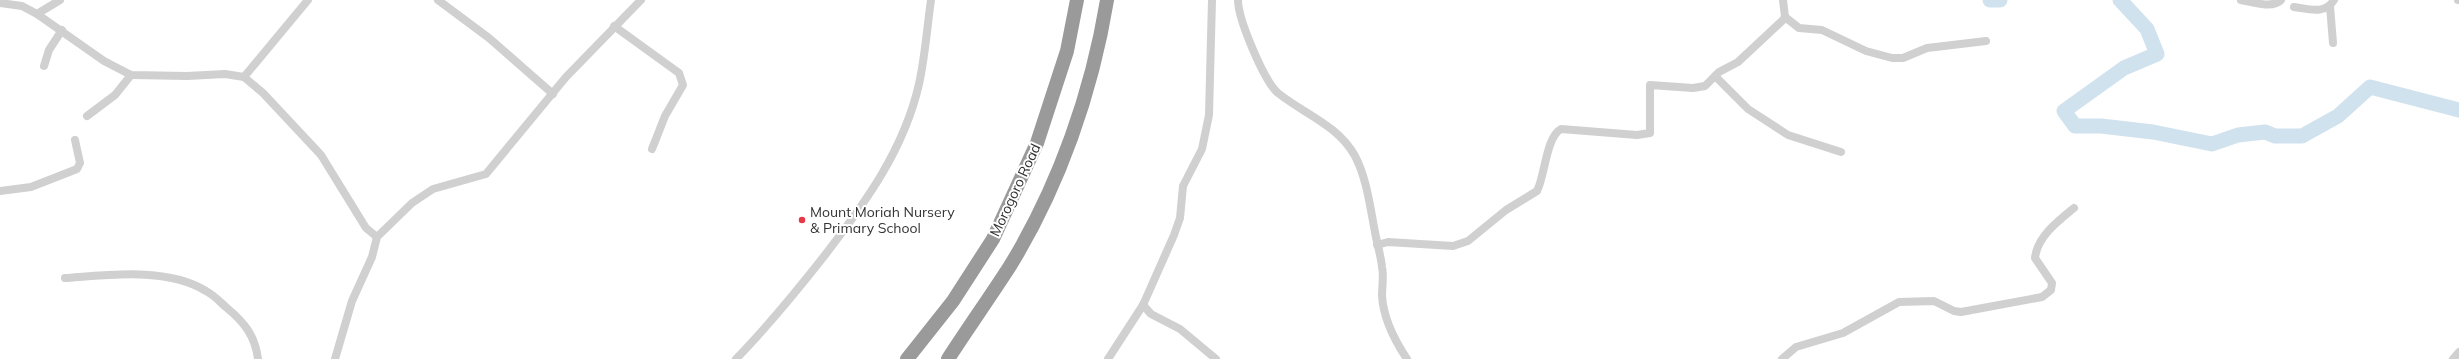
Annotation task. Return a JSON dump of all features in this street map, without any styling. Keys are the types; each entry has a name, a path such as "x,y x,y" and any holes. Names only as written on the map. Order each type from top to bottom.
{"highway":[{"name":"Morogoro Road","path":"907,359 953,301 993,239 1038,143 1067,51 1077,0"},
{"name":"Morogoro Road","path":"948,359 1010,265 1042,205 1072,135 1100,42 1107,0"}],"street":[{"path":"38,14 60,0"},
{"path":"244,77 308,0"},
{"path":"438,0 489,38 552,94"},
{"path":"335,359 352,301 372,257 377,237 412,204 433,189 486,174 552,94 614,26 641,0"},
{"path":"736,359 768,326 862,207 892,155 905,126 918,84 931,0"},
{"path":"1108,359 1143,305 1180,218 1183,186 1202,149 1207,130 1212,0"},
{"path":"1238,0 1240,20 1269,81 1277,92 1324,123 1344,141 1354,155 1363,175 1383,268 1382,296 1388,324 1407,359"},
{"path":"1784,0 1785,17 1799,28 1822,30 1866,51 1892,58 1903,58 1927,48 1986,41"},
{"path":"2240,0 2270,4 2278,3 2281,0"},
{"path":"0,3 22,6 38,14 104,61 131,74 187,76 235,74 244,77 264,93 321,155 366,228 377,237"},
{"path":"2294,7 2324,10 2332,3"},
{"path":"2332,3 2333,43"},
{"path":"1377,245 1388,242 1453,246 1468,241 1506,210 1537,191 1550,146 1558,131 1565,129 1637,135 1650,133 1650,85 1698,88 1705,86 1715,76 1738,62 1785,17"},
{"path":"614,26 673,68 683,80 683,85 665,116 652,149"},
{"path":"44,66 49,50 62,30"},
{"path":"87,116 115,94 131,74"},
{"path":"1715,76 1748,109 1788,135 1842,152"},
{"path":"0,191 31,187 77,168 80,163 75,140"},
{"path":"1782,359 1796,347 1843,333 1898,302 1934,300 1954,311 1961,312 2042,297 2051,290 2052,283 2035,258 2036,247 2055,224 2074,208"},
{"path":"65,278 119,274 174,278 206,291 240,319 252,335 258,359"},
{"path":"1143,305 1151,314 1180,329 1216,359"},
{"path":"2453,359 2459,352"}],"waterway":[{"path":"1990,0 2000,0"},
{"path":"2120,0 2147,29 2157,54 2124,68 2064,111 2075,126 2101,126 2153,132 2212,144 2238,135 2265,132 2275,136 2302,136 2338,116 2370,87 2459,110"}],"place":[{"name":"Mount Moriah Nursery & Primary School","path":"802,220"}]}
